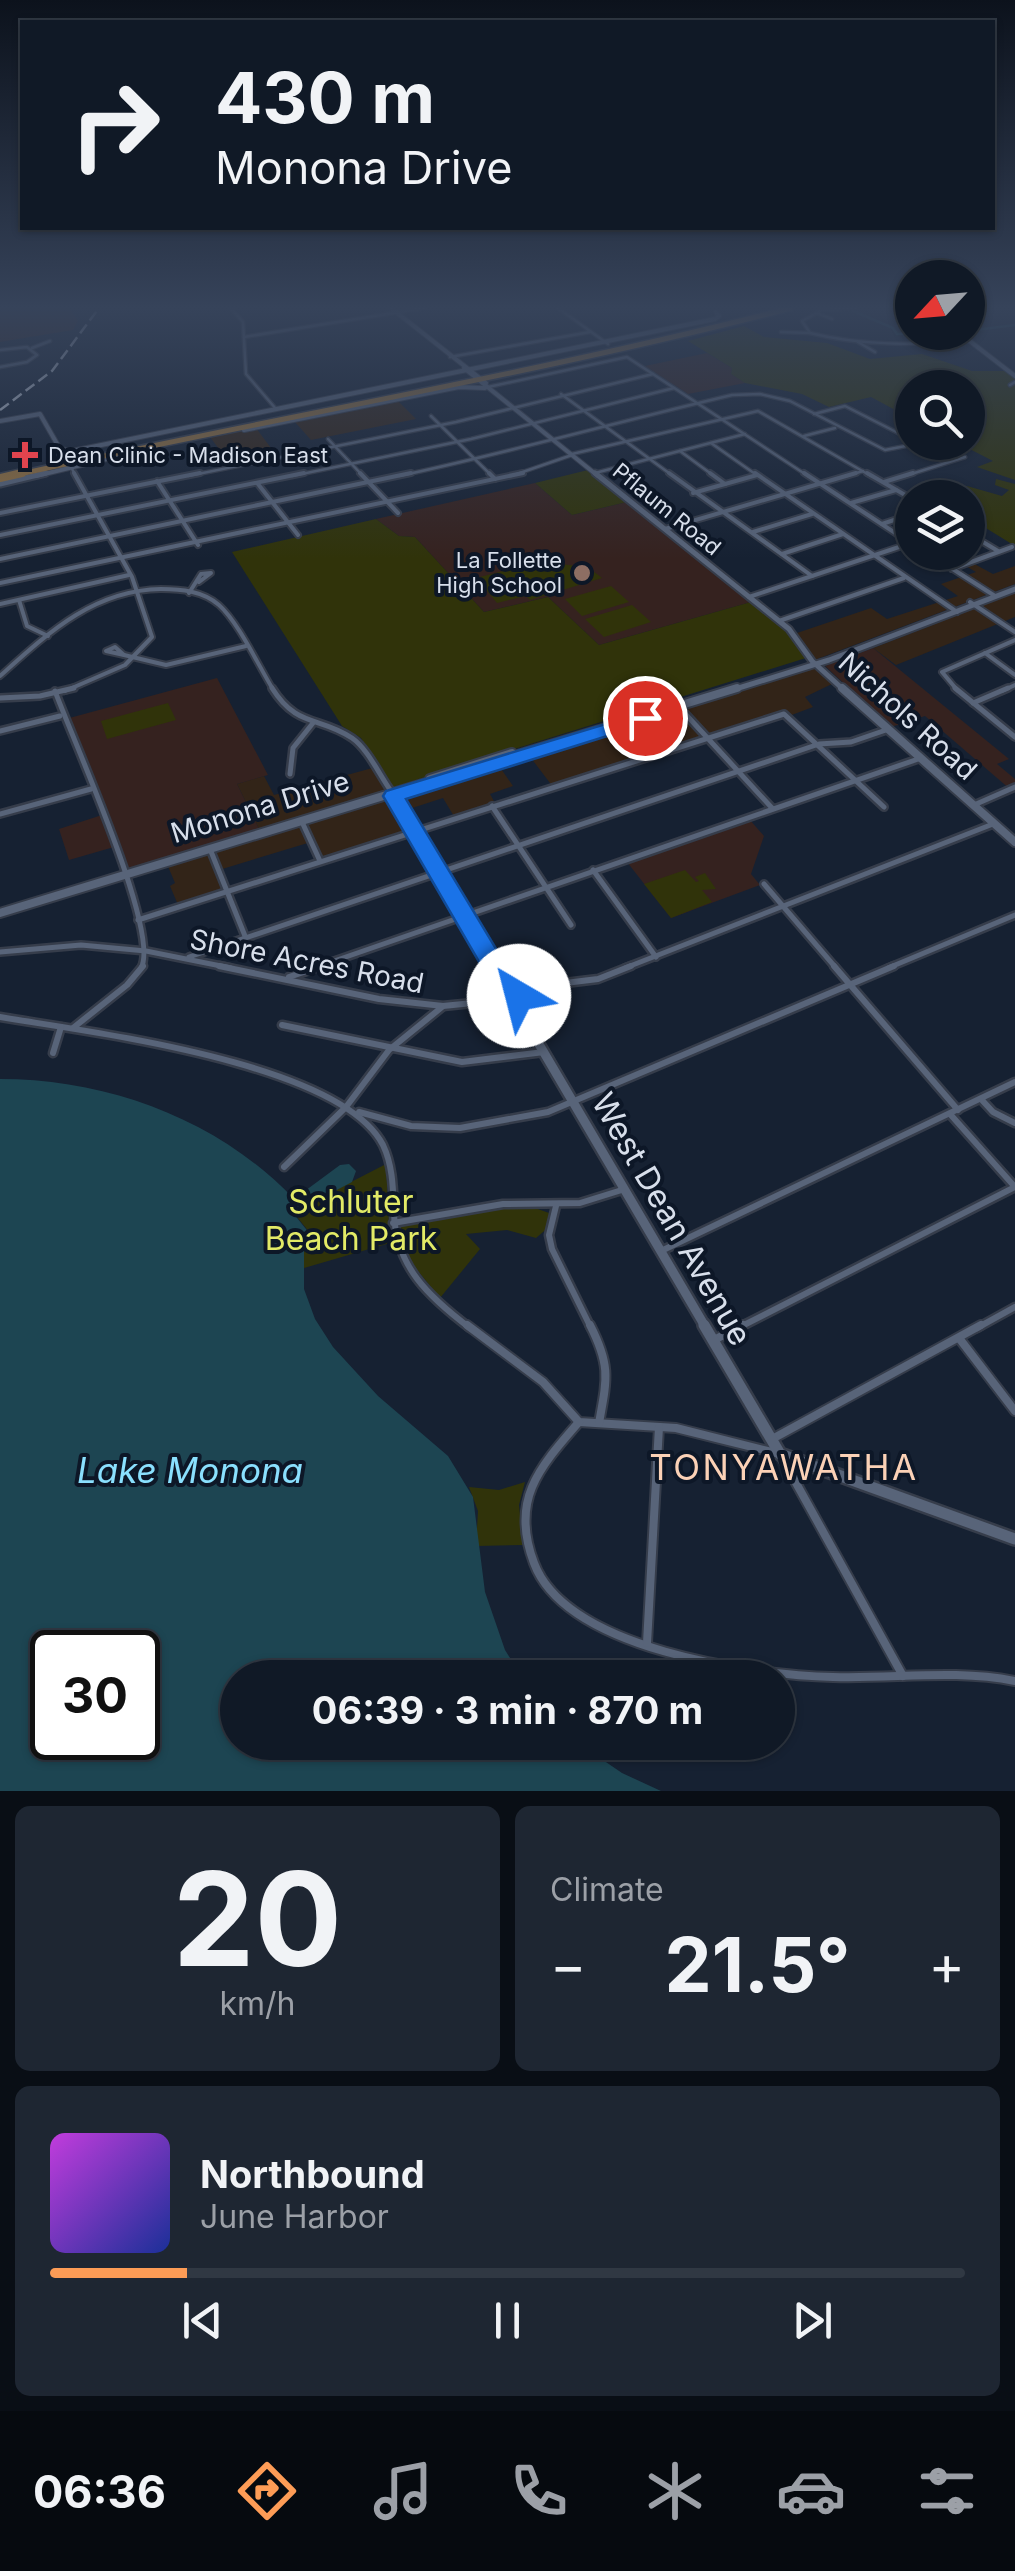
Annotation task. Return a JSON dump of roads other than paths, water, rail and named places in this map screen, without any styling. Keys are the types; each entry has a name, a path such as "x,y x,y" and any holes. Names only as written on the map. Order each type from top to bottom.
{"main road":[{"path":"0,478 55,461 407,392"},
{"path":"0,478 416,392"}],"street":[{"path":"261,392 276,410"},
{"path":"0,421 40,414 60,449 72,452 367,392"},
{"path":"0,478 437,392"},
{"name":"Pflaum Road","path":"493,392 780,621 814,662"},
{"path":"0,513 440,425 572,392"},
{"path":"0,535 457,442 658,392"},
{"path":"680,392 895,533"},
{"path":"561,394 812,576"},
{"path":"0,559 475,460 697,402 756,394 786,399 885,450 895,447"},
{"path":"814,414 849,408 895,431"},
{"path":"0,582 198,545 495,479 572,455 758,411 895,489"},
{"path":"431,416 495,479"},
{"path":"804,436 837,428"},
{"path":"595,473 745,434"},
{"path":"328,440 398,513"},
{"path":"711,443 954,610"},
{"path":"680,451 725,484"},
{"path":"884,482 957,460"},
{"path":"0,698 55,691 107,676 135,660 152,634 129,574 71,467"},
{"path":"665,530 866,471"},
{"path":"693,493 757,475"},
{"path":"157,480 198,545"},
{"path":"258,484 298,535"},
{"path":"850,503 895,490"},
{"path":"753,532 814,514"},
{"path":"882,524 895,520"},
{"path":"782,554 843,534"},
{"path":"985,544 998,552"},
{"path":"985,557 1012,546"},
{"path":"749,597 895,549"},
{"path":"954,570 993,595"},
{"path":"0,604 129,574"},
{"path":"780,621 906,577"},
{"path":"189,593 199,582"},
{"name":"Monona Drive","path":"0,913 814,662 1015,587"},
{"path":"0,676 86,608 137,593 189,593 219,604 284,707 357,742 392,793"},
{"path":"19,600 27,626 48,636"},
{"path":"972,603 1015,632"},
{"path":"1014,734 942,674 950,666 1015,640"},
{"path":"124,655 169,665 246,646"},
{"path":"985,653 1015,675"},
{"name":"Nichols Road","path":"814,662 1015,842"},
{"path":"973,703 1015,685"},
{"path":"55,691 63,722 124,875 146,951 143,968 72,1029"},
{"path":"678,705 772,808"},
{"path":"138,920 786,714 884,807"},
{"path":"0,731 63,722"},
{"path":"290,774 293,748 313,723"},
{"path":"186,958 819,744 851,742 889,729"},
{"path":"286,978 921,758"},
{"path":"974,805 1015,786"},
{"path":"0,814 92,789"},
{"name":"West Dean Avenue","path":"392,793 772,1440 903,1676"},
{"path":"492,806 571,925"},
{"path":"302,821 320,862"},
{"name":"Shore Acres Road","path":"0,952 81,945 186,958 379,999 444,1006 513,998 558,984 598,979 995,824"},
{"path":"210,848 245,936"},
{"path":"593,870 656,957"},
{"path":"714,1340 1015,1187 764,884"},
{"path":"0,1017 143,1040 234,1063 356,1112 410,1126 460,1128 500,1123 574,1102 1015,915"},
{"path":"284,1167 346,1107 389,1050 444,1006"},
{"path":"282,1025 462,1062 544,1052"},
{"path":"53,1053 61,1027"},
{"path":"661,1252 1015,1082"},
{"path":"981,1099 993,1112 1015,1123"},
{"path":"356,1112 374,1130 390,1167 397,1250 434,1298 534,1376 578,1422 696,1432 780,1454 1015,1539"},
{"path":"374,1130 380,1118"},
{"path":"393,1223 503,1204 580,1204 625,1189"},
{"path":"556,1206 550,1235 552,1249 606,1357 608,1374 599,1423"},
{"path":"772,1440 1015,1306"},
{"path":"959,1338 1015,1411"},
{"path":"578,1422 532,1480 523,1508 530,1552 542,1582 570,1613 616,1635 687,1655 802,1675 965,1674 1015,1680"},
{"path":"648,1643 659,1427"}],"water":[{"name":"Lake Monona","path":"0,1079 81,1087 160,1109 232,1147 294,1199 340,1165 349,1164 356,1171 352,1182 293,1213 310,1234 304,1239 304,1289 315,1319 333,1347 378,1396 448,1456 473,1497 485,1592 511,1660 220,1660 220,1760 603,1760 661,1791 0,1791"}],"railway":[{"path":"0,410 25,392"}],"place":[{"name":"Dean Clinic - Madison East","path":"25,455"},
{"name":"La Follette High School","path":"582,573"}],"district":[{"name":"TONYAWATHA","path":"784,1467"}],"park label":[{"name":"Schluter Beach Park","path":"351,1220"}]}
